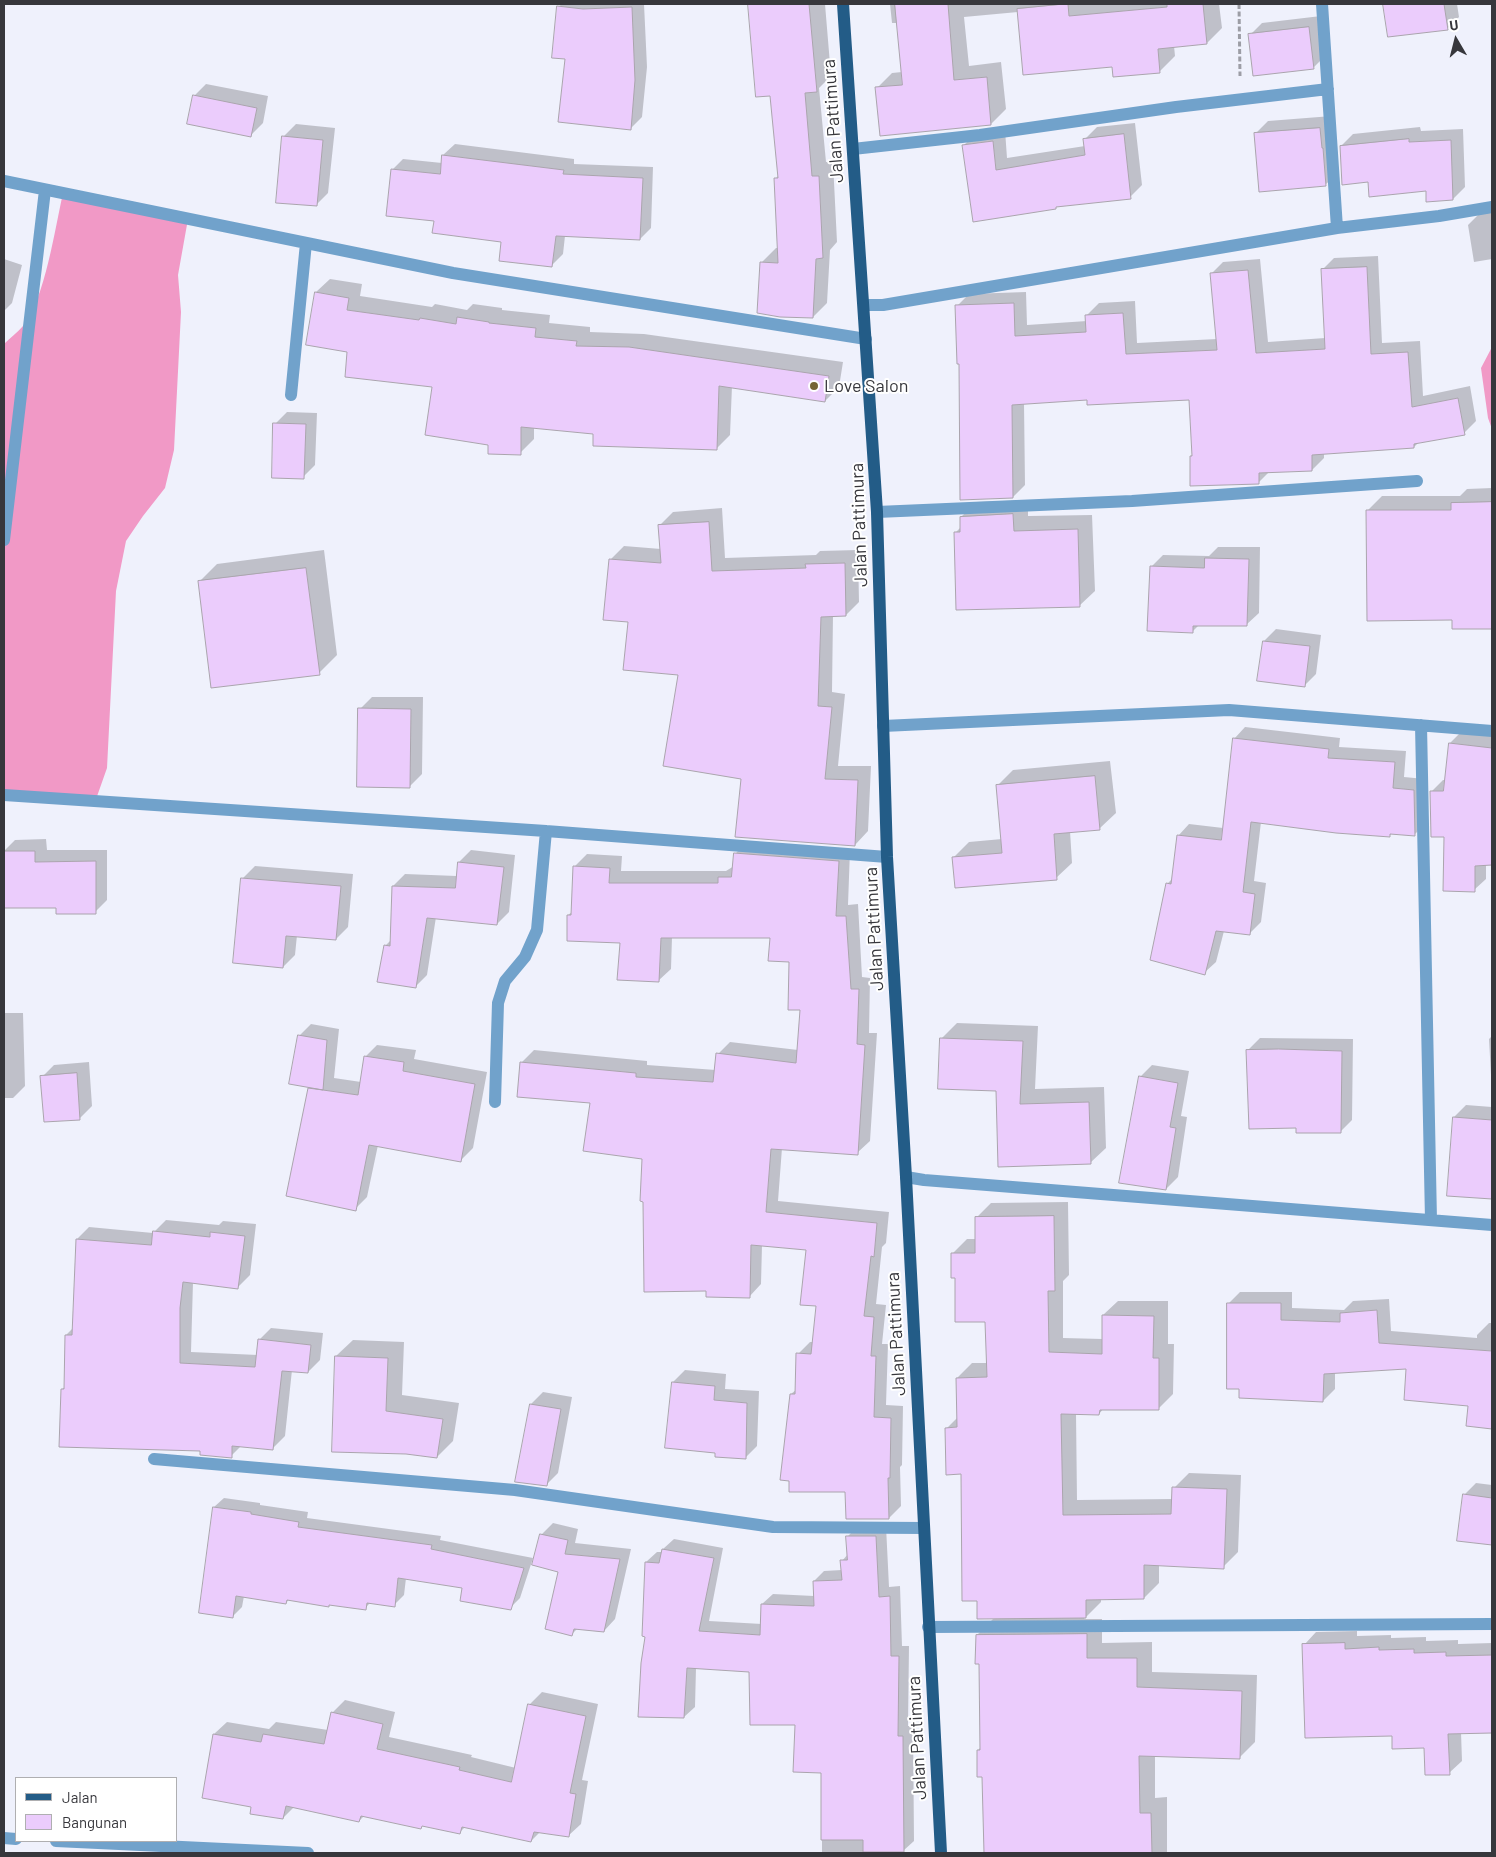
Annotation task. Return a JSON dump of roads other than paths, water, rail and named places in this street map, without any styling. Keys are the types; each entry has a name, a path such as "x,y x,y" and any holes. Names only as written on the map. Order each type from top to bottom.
{"main road":[{"name":"Jalan Pattimura","path":"843,4 877,512 887,857 906,1177 940,1853"}],"street":[{"path":"1322,4 1337,228"},
{"path":"853,149 980,135 1176,106 1328,89"},
{"path":"4,182 453,273 866,339"},
{"path":"4,540 44,190"},
{"path":"864,305 882,306 1337,228 1439,216 1492,206"},
{"path":"291,395 306,243"},
{"path":"877,512 1132,501 1417,481"},
{"path":"883,726 1229,710 1492,731"},
{"path":"1422,725 1431,1220"},
{"path":"4,795 546,831 887,857"},
{"path":"495,1102 498,1003 505,981 525,956 538,930 546,831"},
{"path":"906,1177 1492,1225"},
{"path":"154,1458 515,1490 772,1526 923,1528"},
{"path":"928,1627 1492,1624"},
{"path":"77,1842 308,1853"}],"place":[{"name":"Love Salon","path":"814,386"}]}
